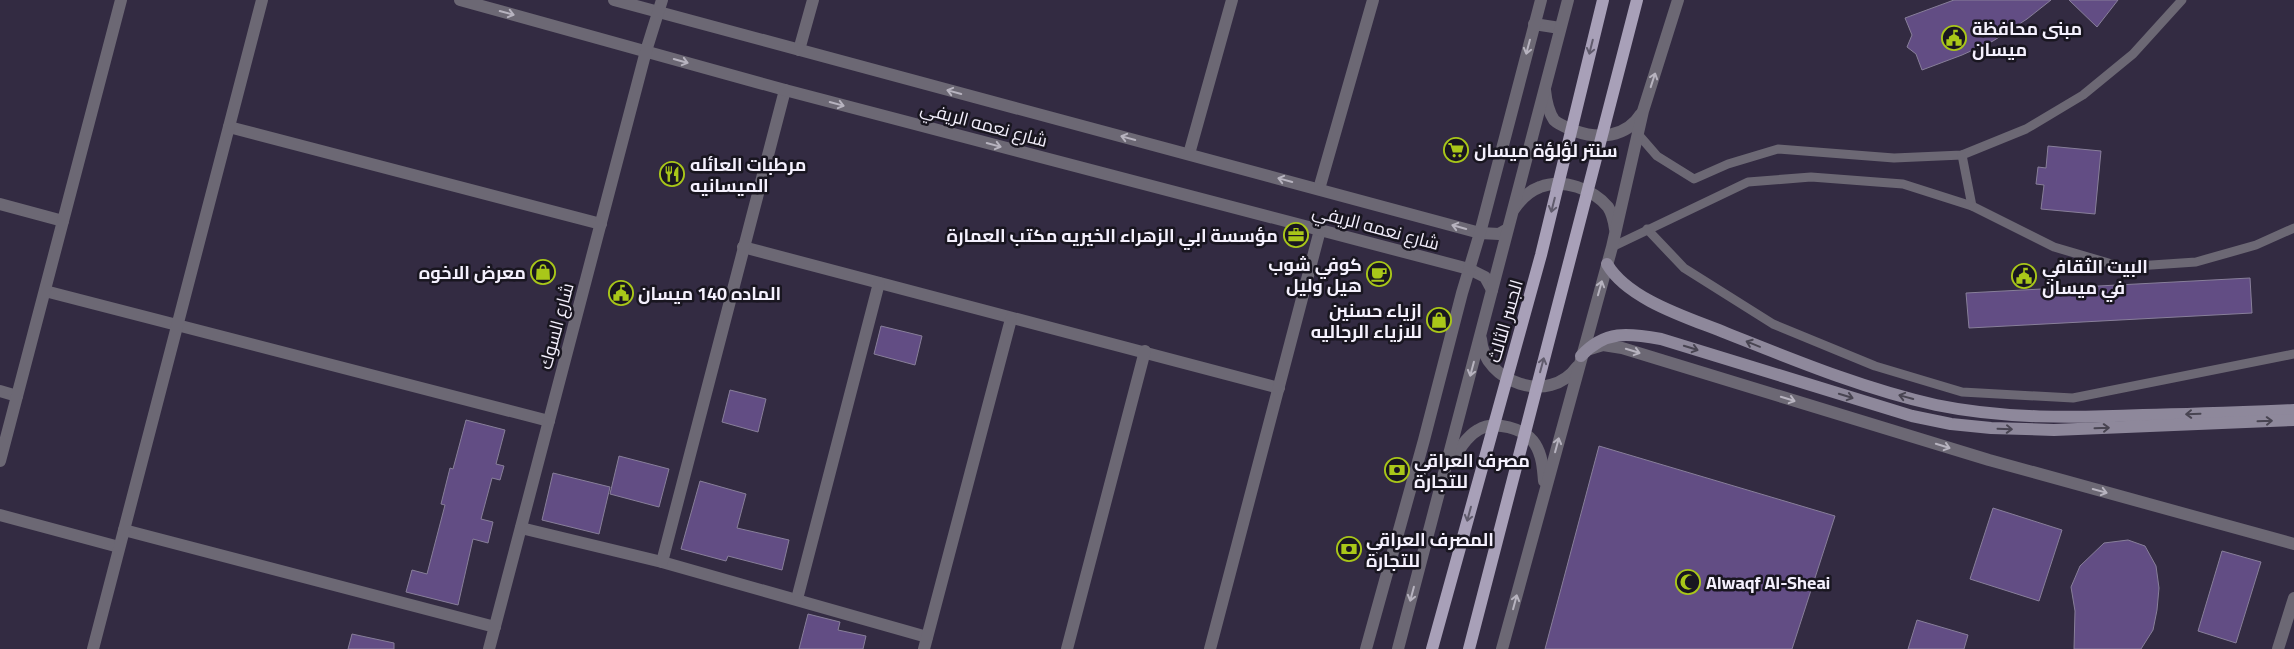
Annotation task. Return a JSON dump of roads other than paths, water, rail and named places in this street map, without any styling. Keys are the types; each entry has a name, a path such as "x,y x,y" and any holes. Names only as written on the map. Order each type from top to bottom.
{"main road":[{"name":"الجسر الثالث","path":"1432,649 1541,255 1603,0"},
{"path":"1469,649 1637,0"},
{"path":"1607,264 1617,279 1660,305 1768,350 1860,383 1937,405 2056,424 2294,420"},
{"path":"1582,357 1603,338 1620,335 1661,338 1912,416 1951,424 1991,428 2294,410"}],"street":[{"path":"0,461 121,0"},
{"path":"92,649 262,0"},
{"name":"شارع نعمه الريفي","path":"460,0 785,90 1469,269 1484,277 1490,283 1492,290"},
{"name":"شارع نعمه الريفي","path":"614,0 660,6 799,50 1480,233 1499,234 1507,226"},
{"path":"799,50 813,0"},
{"path":"1189,154 1232,0"},
{"path":"1319,189 1373,0"},
{"path":"1366,649 1480,233 1541,0"},
{"path":"1398,649 1481,334 1507,226 1568,0"},
{"path":"1502,649 1538,511 1612,247 1637,133 1678,0"},
{"name":"شارع السوك","path":"490,649 646,51 660,6"},
{"path":"1534,24 1560,28"},
{"path":"1546,80 1545,92 1548,109 1555,121 1583,134 1615,135 1628,128 1638,119 1643,111"},
{"path":"662,562 785,90"},
{"path":"229,127 601,224"},
{"path":"1507,226 1514,209 1529,192 1541,186 1571,185 1583,190 1608,208 1613,219 1615,232"},
{"path":"0,204 63,221"},
{"path":"1210,649 1320,230"},
{"path":"743,247 1279,388"},
{"path":"797,599 878,283"},
{"path":"45,291 550,421"},
{"path":"521,528 662,562 797,599 926,643 1011,319"},
{"path":"1481,334 1486,358 1496,371 1511,381 1523,385 1553,384 1572,374 1582,357 1603,345 1622,348 1989,460 2294,544"},
{"path":"1067,649 1145,352"},
{"path":"0,391 17,396"},
{"path":"1440,488 1450,464 1461,446 1471,436 1480,429 1499,426 1510,428 1520,431 1534,442 1542,461 1544,482 1538,511"},
{"path":"0,515 119,546"},
{"path":"124,530 495,627"},
{"path":"2278,649 2294,598"}],"lane":[{"path":"1637,133 1657,156 1694,179 1728,164 1778,149 1894,158 1962,155 2026,129 2083,95 2133,54 2182,0"},
{"path":"1962,155 1972,206"},
{"path":"1612,247 1748,182 1802,178 1903,184 1972,206 2054,247 2122,267 2196,262 2256,245 2294,228"},
{"path":"1647,229 1684,268 1773,324 1875,366 1962,392 2073,398 2173,376 2294,354"}],"place":[{"name":"مبنى محافظة ميسان","path":"1954,38"},
{"name":"سنتر لؤلؤة ميسان","path":"1456,150"},
{"name":"مرطبات العائله الميسانيه","path":"672,174"},
{"name":"مؤسسة ابي الزهراء الخيريه مكتب العمارة","path":"1296,235"},
{"name":"معرض الاخوه","path":"543,272"},
{"name":"كوفي شوب هيل وليل","path":"1379,274"},
{"name":"البيت الثقافي في ميسان","path":"2024,276"},
{"name":"الماده 140 ميسان","path":"621,293"},
{"name":"ازياء حسنين للازياء الرجاليه","path":"1439,320"},
{"name":"مصرف العراقي للتجارة","path":"1397,470"},
{"name":"المصرف العراقي للتجارة","path":"1349,549"},
{"name":"Alwaqf Al-Sheai","path":"1688,582"}]}
